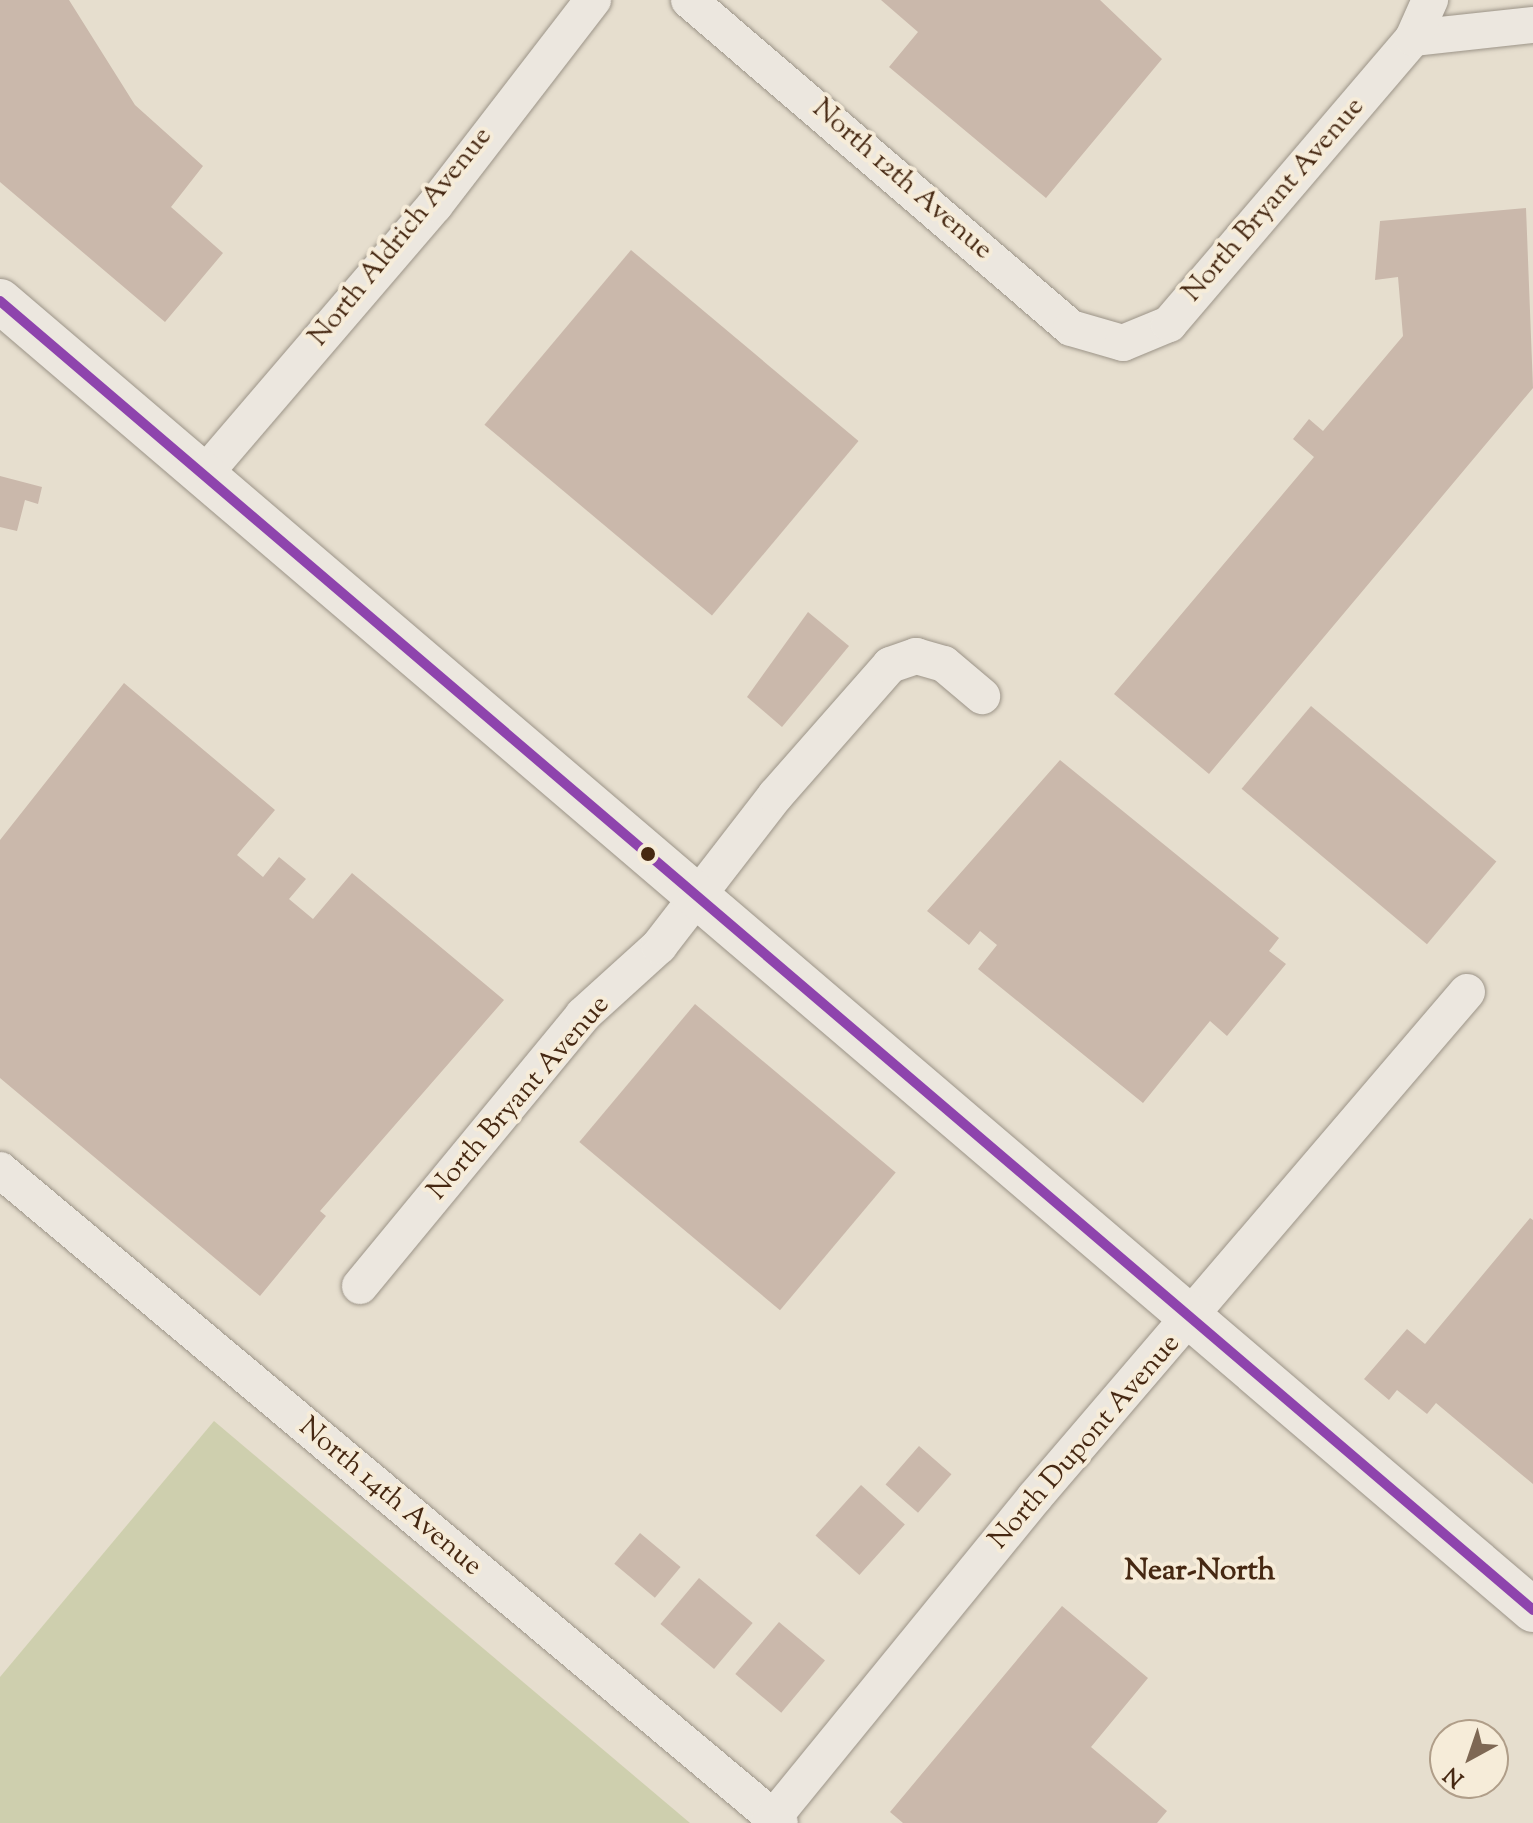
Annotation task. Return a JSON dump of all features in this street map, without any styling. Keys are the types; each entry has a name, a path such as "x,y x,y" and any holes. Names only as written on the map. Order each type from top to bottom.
{"main road":[{"path":"0,301 207,471 699,898 1195,1315 1533,1610"}],"street":[{"name":"North Aldrich Avenue","path":"207,471 435,205 593,0"},
{"name":"North 12th Avenue","path":"689,0 1071,328 1123,343"},
{"name":"North Bryant Avenue","path":"1123,343 1169,324 1413,38 1430,0"},
{"path":"1413,38 1533,25"},
{"name":"North Bryant Avenue","path":"360,1286 583,1015 699,898 775,796 890,665 916,656 944,664 982,696"},
{"name":"North Dupont Avenue","path":"774,1821 1467,992"},
{"name":"North 14th Avenue","path":"0,1170 774,1821"}],"green space":[{"path":"214,1421 690,1823 0,1823 0,1677"}],"building":[{"path":"0,0 69,0 135,105 203,166 171,207 223,253 165,322 0,182"},
{"path":"881,0 1100,0 1162,59 1046,198 889,67 918,32"},
{"path":"1526,208 1533,388 1209,774 1114,694 1314,457 1293,439 1309,419 1323,431 1403,336 1398,277 1375,280 1380,221"},
{"path":"631,250 859,441 712,616 484,425"},
{"path":"0,476 42,487 38,504 25,500 17,531 0,527"},
{"path":"808,612 849,646 782,727 747,697"},
{"path":"124,683 275,810 237,855 263,877 279,857 306,879 289,899 313,919 352,873 504,1000 320,1211 326,1216 260,1296 0,1078 0,840"},
{"path":"1311,706 1496,862 1427,944 1242,789"},
{"path":"1060,760 1279,938 1269,951 1286,964 1227,1036 1210,1021 1143,1103 978,969 997,945 980,931 969,945 927,911"},
{"path":"695,1004 896,1172 780,1310 579,1142"},
{"path":"1530,1218 1533,1220 1533,1484 1436,1403 1427,1414 1397,1390 1389,1400 1364,1379 1407,1329 1425,1344"},
{"path":"919,1446 951,1474 918,1513 886,1484"},
{"path":"861,1485 905,1524 859,1575 815,1536"},
{"path":"640,1533 681,1567 655,1598 614,1564"},
{"path":"699,1578 753,1623 714,1669 660,1624"},
{"path":"1062,1606 1148,1678 1091,1747 1167,1811 1157,1823 903,1823 890,1812"},
{"path":"779,1622 825,1661 781,1713 735,1674"}],"transit line":[{"path":"0,301 1533,1610"}],"district":[{"name":"Near-North","path":"1200,1572"}]}
